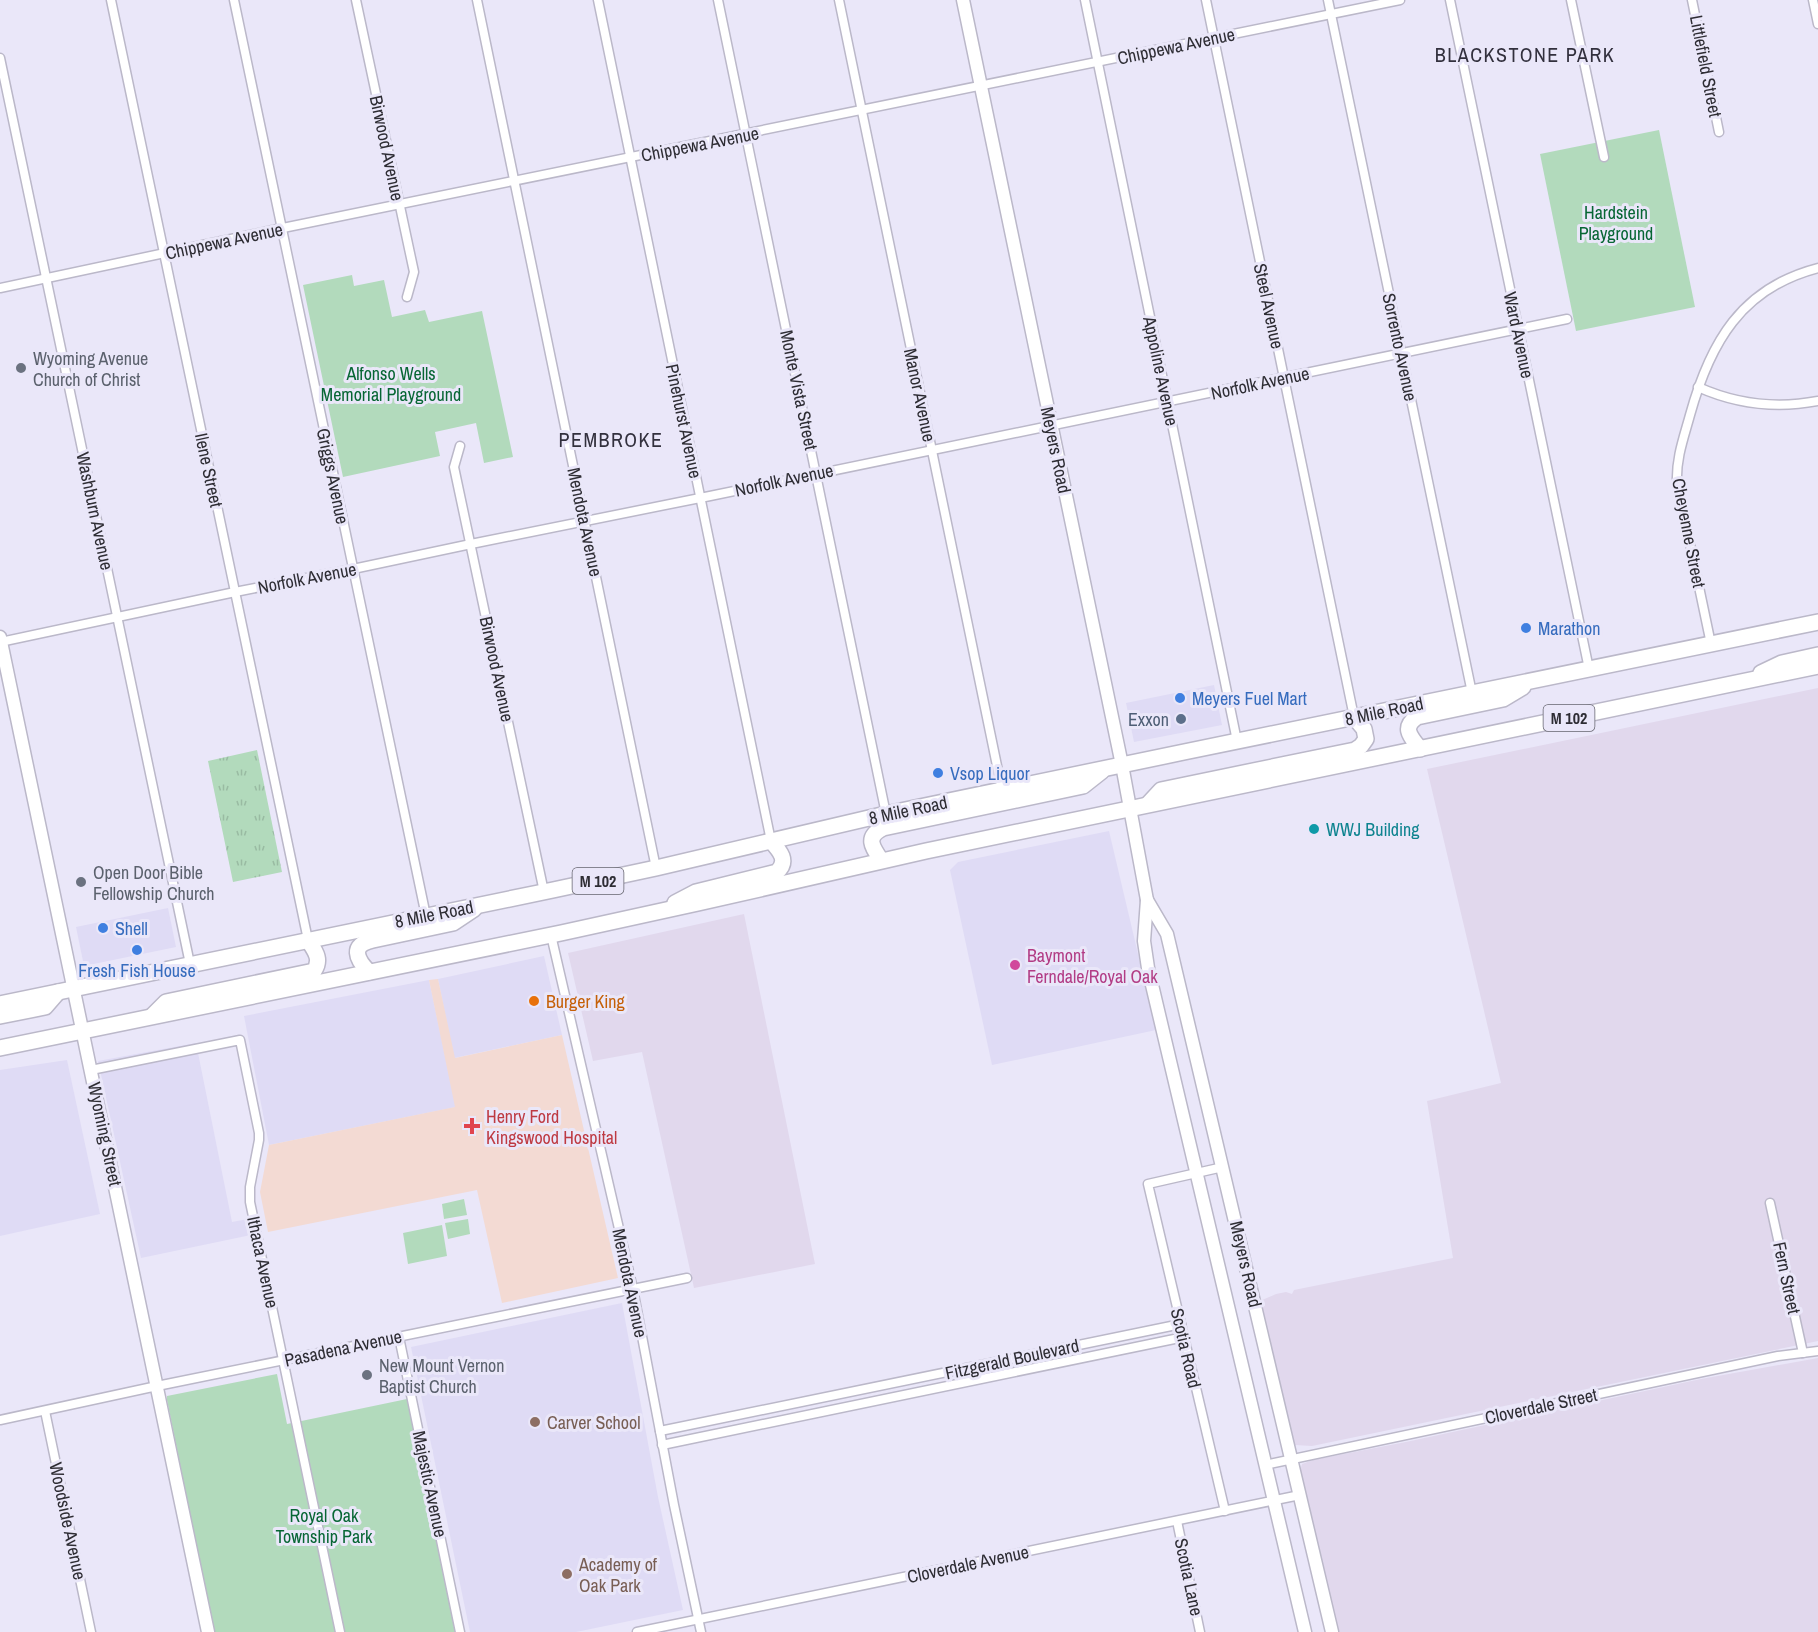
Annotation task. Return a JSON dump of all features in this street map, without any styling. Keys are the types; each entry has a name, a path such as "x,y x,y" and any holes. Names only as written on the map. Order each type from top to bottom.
{"highway":[{"name":"8 Mile Road","path":"0,1004 656,868 886,814 1818,622"},
{"path":"1742,682 1782,663 1818,655"},
{"name":"M 102","path":"0,1048 659,912 881,860 1818,666"},
{"path":"1420,749 1408,730 1411,721 1417,717 1503,699 1533,681"},
{"path":"1148,804 1161,790 1355,750 1366,739 1364,729 1354,717"},
{"path":"881,860 873,848 872,841 876,832 884,828 1083,786 1104,769"},
{"path":"659,912 696,892 777,872 782,867 783,860 781,853 771,841"},
{"path":"369,972 358,960 358,949 361,944 373,939 453,923 479,905"},
{"path":"152,1016 166,1002 314,971 318,964 318,956 308,940"},
{"path":"0,1016 45,1006 58,992"}],"street":[{"name":"Ilene Street","path":"111,0 308,940"},
{"name":"Griggs Avenue","path":"234,0 426,916"},
{"name":"Birwood Avenue","path":"356,0 414,272 407,297"},
{"name":"Mendota Avenue","path":"477,0 656,868"},
{"name":"Pinehurst Avenue","path":"598,0 771,841"},
{"name":"Monte Vista Street","path":"718,0 886,814"},
{"name":"Manor Avenue","path":"839,0 1002,790"},
{"name":"Meyers Road","path":"963,0 1148,900 1144,941 1148,968 1305,1632"},
{"name":"Appoline Avenue","path":"1085,0 1238,741"},
{"name":"Steel Avenue","path":"1206,0 1354,717"},
{"name":"Sorrento Avenue","path":"1328,0 1472,693"},
{"name":"Chippewa Avenue","path":"0,288 282,228 1400,0"},
{"name":"Ward Avenue","path":"1450,0 1589,669"},
{"path":"1571,0 1604,157"},
{"name":"Littlefield Street","path":"1692,0 1719,132"},
{"path":"1813,0 1818,24"},
{"name":"Washburn Avenue","path":"0,58 190,964"},
{"name":"Cheyenne Street","path":"1711,644 1677,482 1678,458 1698,387 1724,332 1750,302 1784,280 1818,268"},
{"name":"Norfolk Avenue","path":"0,640 117,618 1567,319"},
{"path":"1698,387 1745,403 1791,405 1818,401"},
{"name":"Birwood Avenue","path":"460,446 454,467 544,892"},
{"name":"Wyoming Street","path":"0,640 208,1632"},
{"name":"Meyers Road","path":"1148,900 1167,934 1332,1632"},
{"name":"Mendota Avenue","path":"551,935 633,1289 662,1445 701,1632"},
{"name":"Ithaca Avenue","path":"91,1071 240,1040 259,1133 250,1187 250,1202 340,1632"},
{"path":"1197,1174 1223,1167"},
{"name":"Scotia Road","path":"1197,1174 1148,1184 1225,1511"},
{"name":"Fern Street","path":"1770,1203 1803,1353"},
{"name":"Pasadena Avenue","path":"0,1420 687,1278"},
{"name":"Fitzgerald Boulevard","path":"660,1431 1181,1324"},
{"name":"Majestic Avenue","path":"399,1337 460,1632"},
{"name":"Fitzgerald Boulevard","path":"662,1445 1184,1337"},
{"name":"Fitzgerald Boulevard","path":"1090,1342 1093,1355"},
{"name":"Cloverdale Street","path":"1265,1465 1767,1359 1818,1351"},
{"name":"Fitzgerald Boulevard","path":"933,1375 936,1388"},
{"path":"850,1392 854,1405"},
{"path":"766,1409 770,1422"},
{"name":"Woodside Avenue","path":"45,1411 91,1632"},
{"name":"Cloverdale Avenue","path":"637,1632 1300,1495"},
{"name":"Scotia Lane","path":"1177,1521 1200,1632"}],"shaded area":[{"path":"1214,685 1222,725 1134,742 1126,703"},
{"path":"1818,688 1818,1341 1312,1446 1295,1445 1260,1301 1276,1294 1286,1292 1292,1294 1294,1290 1453,1258 1427,1101 1501,1083 1427,769"},
{"path":"1109,831 1156,1030 992,1065 950,870 958,862"},
{"path":"168,908 176,947 84,966 76,927"},
{"path":"744,914 815,1264 694,1288 642,1052 593,1061 568,953"},
{"path":"544,956 562,1035 454,1058 438,979"},
{"name":"Henry Ford Kingswood Hospital","path":"438,979 455,1058 562,1035 618,1278 502,1303 477,1190 268,1232 260,1192 269,1145 455,1107 429,980"},
{"path":"429,980 456,1107 269,1145 244,1016"},
{"path":"196,1043 232,1222 248,1219 251,1235 141,1258 98,1061"},
{"path":"67,1060 100,1214 0,1236 0,1070"},
{"name":"Carver School","path":"622,1303 658,1497 683,1610 576,1632 470,1632 411,1347"},
{"path":"1818,1358 1818,1632 1338,1632 1300,1471 1302,1464 1701,1379"}],"green space":[{"name":"Hardstein Playground","path":"1659,130 1695,307 1576,331 1540,154"},
{"name":"Alfonso Wells Memorial Playground","path":"352,275 354,286 384,280 392,317 425,310 429,322 482,311 513,457 484,463 476,423 435,432 440,456 343,477 303,285"},
{"path":"257,750 282,872 233,882 208,761"},
{"path":"464,1199 467,1215 444,1219 442,1204"},
{"path":"468,1219 470,1234 448,1239 445,1223"},
{"path":"442,1225 447,1256 408,1264 403,1233"},
{"name":"Royal Oak Township Park","path":"277,1374 287,1424 407,1399 455,1632 214,1632 167,1396"}],"place":[{"name":"Wyoming Avenue Church of Christ","path":"21,368"},
{"name":"Marathon","path":"1526,628"},
{"name":"Meyers Fuel Mart","path":"1180,698"},
{"name":"Exxon","path":"1181,719"},
{"name":"Vsop Liquor","path":"938,773"},
{"name":"WWJ Building","path":"1314,829"},
{"name":"Open Door Bible Fellowship Church","path":"81,882"},
{"name":"Shell","path":"103,928"},
{"name":"Fresh Fish House","path":"137,950"},
{"name":"Baymont Ferndale/Royal Oak","path":"1015,965"},
{"name":"Burger King","path":"534,1001"},
{"name":"Henry Ford Kingswood Hospital","path":"472,1126"},
{"name":"New Mount Vernon Baptist Church","path":"367,1375"},
{"name":"Carver School","path":"535,1422"},
{"name":"Academy of Oak Park","path":"567,1574"}],"district":[{"name":"BLACKSTONE PARK","path":"1525,54"},
{"name":"PEMBROKE","path":"611,439"}]}
